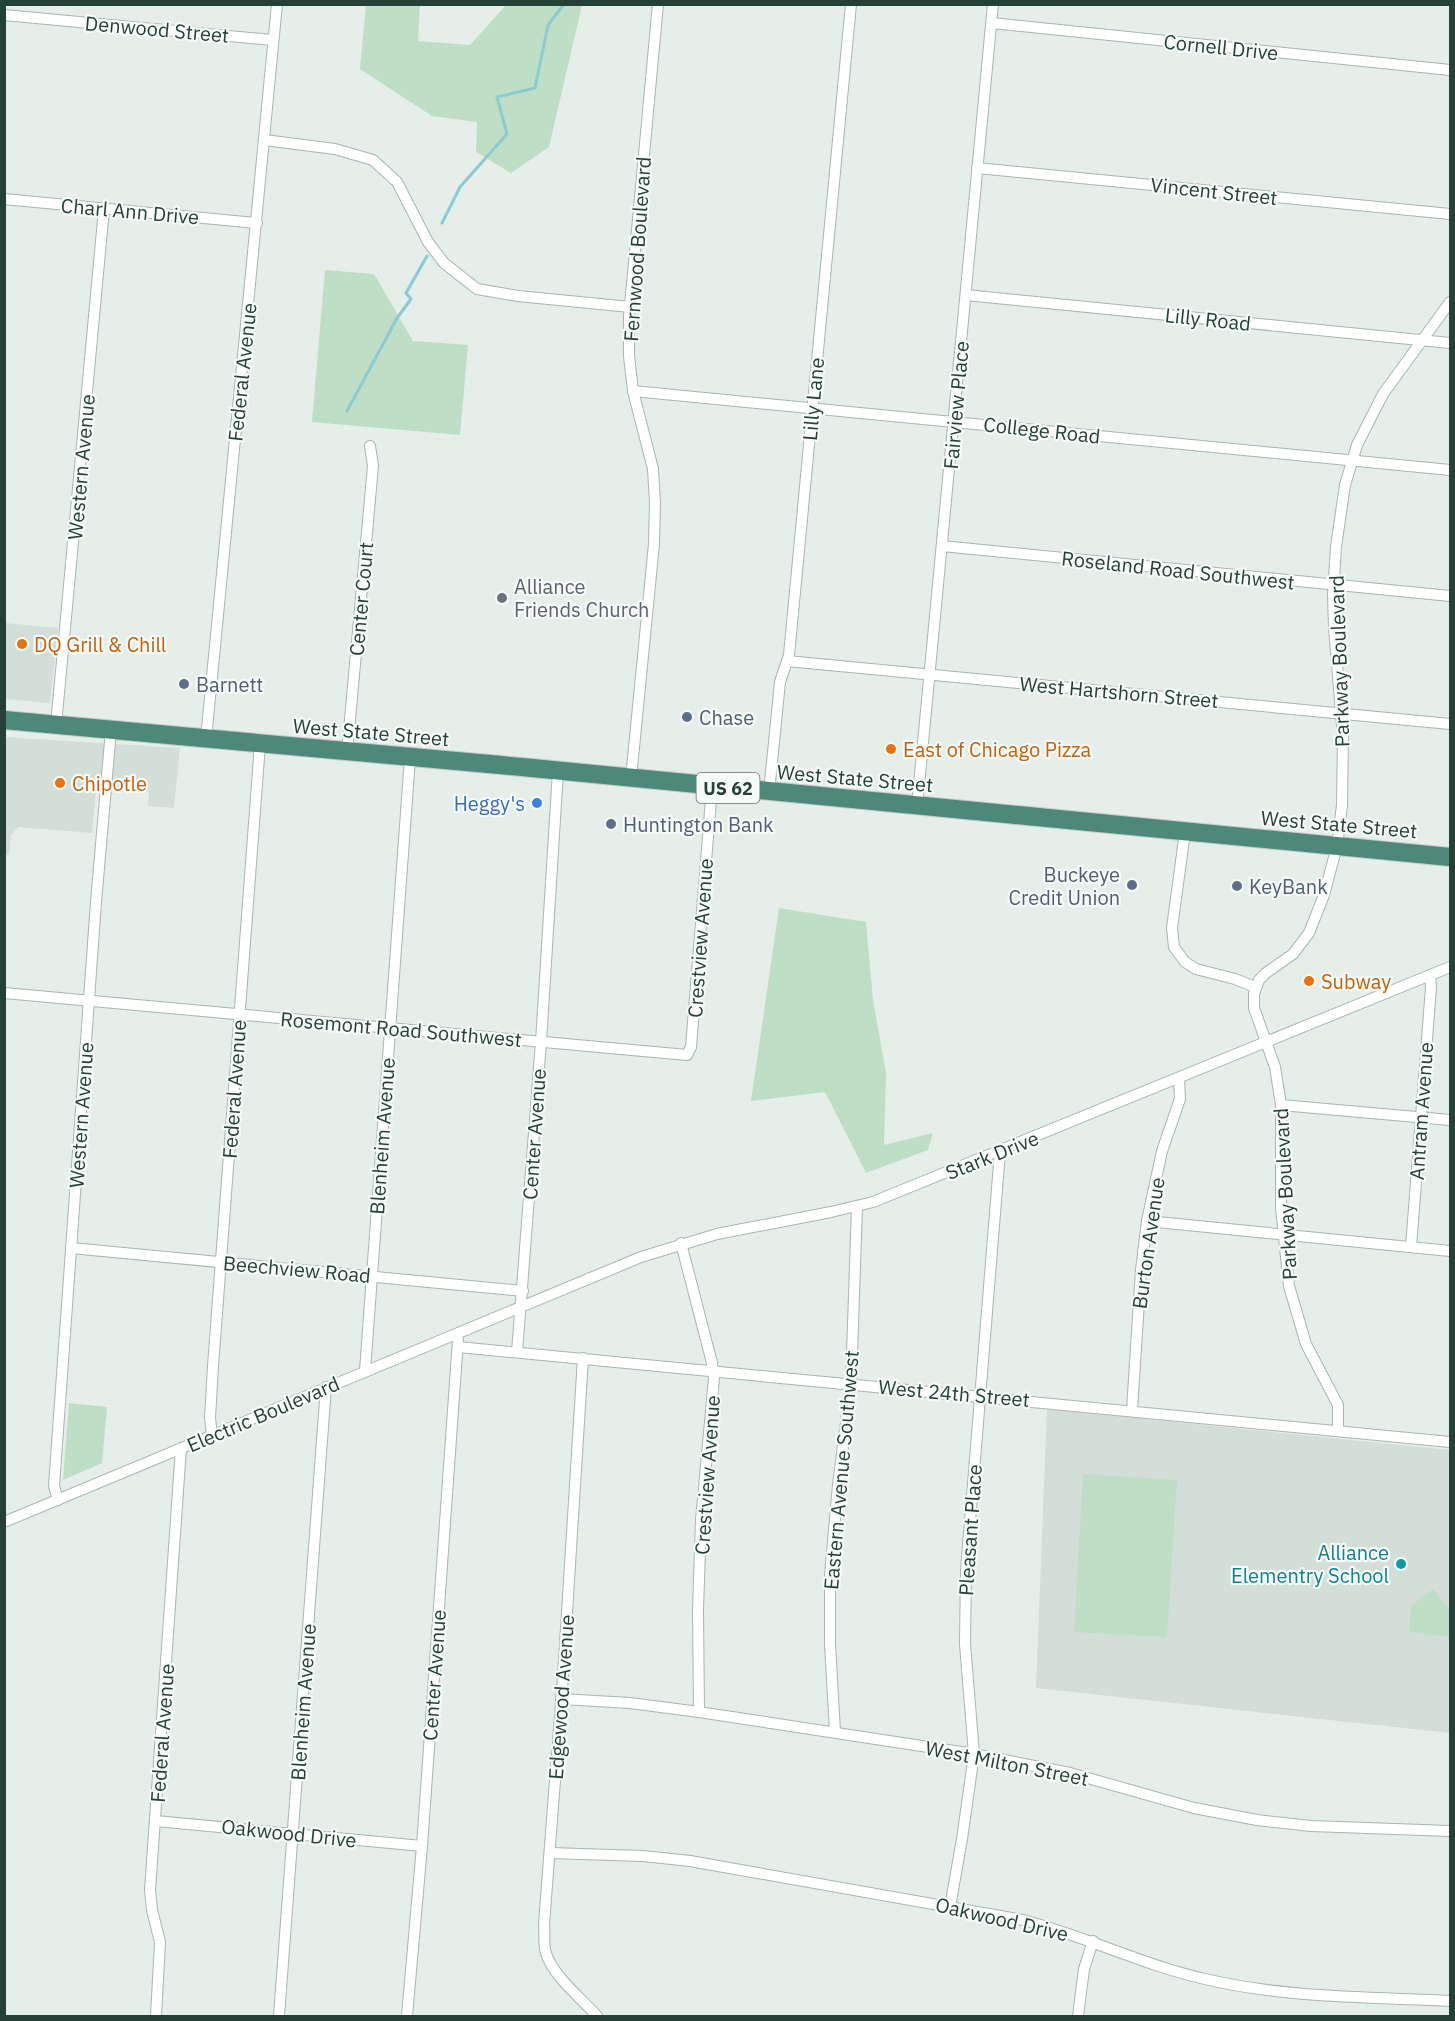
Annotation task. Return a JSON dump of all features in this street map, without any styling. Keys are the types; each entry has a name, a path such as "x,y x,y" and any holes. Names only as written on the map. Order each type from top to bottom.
{"highway":[{"name":"West State Street","path":"4,720 1450,857"}],"street":[{"name":"Federal Avenue","path":"206,739 277,4"},
{"name":"Fernwood Boulevard","path":"631,778 656,523 653,469 633,391 629,346 630,307 658,4"},
{"name":"Lilly Lane","path":"769,792 780,682 788,661 851,4"},
{"name":"Fairview Place","path":"917,806 993,4"},
{"name":"Denwood Street","path":"4,15 273,40"},
{"name":"Cornell Drive","path":"992,23 1450,70"},
{"path":"264,141 335,148 373,160 397,182 428,242 444,263 477,289 518,296 630,307"},
{"name":"Vincent Street","path":"977,168 1450,214"},
{"name":"Charl Ann Drive","path":"4,199 257,223"},
{"name":"Western Avenue","path":"56,725 104,209"},
{"name":"Lilly Road","path":"966,295 1450,343"},
{"name":"Parkway Boulevard","path":"1338,1430 1338,1405 1309,1350 1289,1286 1283,1235 1281,1105 1275,1066 1254,1008 1256,987 1266,973 1293,954 1309,933 1324,895 1337,846 1342,805 1342,713 1334,628 1333,585 1345,485 1365,428 1383,394 1450,302"},
{"name":"College Road","path":"633,391 1450,470"},
{"name":"Center Court","path":"347,752 373,466 370,447"},
{"name":"Roseland Road Southwest","path":"942,546 1450,596"},
{"name":"West Hartshorn Street","path":"788,661 1450,724"},
{"name":"Western Avenue","path":"58,1500 54,1486 111,730"},
{"name":"Federal Avenue","path":"212,1435 210,1418 260,744"},
{"name":"Blenheim Avenue","path":"365,1371 410,758"},
{"name":"Center Avenue","path":"517,1352 541,1042 558,771"},
{"name":"Crestview Avenue","path":"689,1054 712,786"},
{"path":"1185,832 1172,928 1174,947 1180,958 1196,969 1256,987"},
{"name":"Stark Drive","path":"521,1306 681,1243 857,1207 1000,1152 1450,967"},
{"name":"Antram Avenue","path":"1411,1247 1431,987 1430,975"},
{"name":"Rosemont Road Southwest","path":"4,993 682,1056 689,1054"},
{"name":"Burton Avenue","path":"1132,1410 1141,1270 1147,1221 1162,1151 1180,1099 1179,1078"},
{"path":"1281,1105 1450,1120"},
{"name":"Pleasant Place","path":"950,1907 974,1754 967,1676 966,1570 1000,1152"},
{"name":"Eastern Avenue Southwest","path":"836,1732 830,1643 830,1575 838,1485 851,1383 857,1207"},
{"path":"1147,1221 1450,1251"},
{"name":"Crestview Avenue","path":"681,1243 713,1370 701,1520 698,1610 699,1712"},
{"name":"Beechview Road","path":"71,1248 522,1291"},
{"name":"Electric Boulevard","path":"4,1522 521,1306"},
{"name":"Center Avenue","path":"407,2016 422,1846 458,1347 457,1334"},
{"name":"West 24th Street","path":"458,1347 1450,1442"},
{"name":"Edgewood Avenue","path":"583,1358 544,1924 547,1956 557,1973 597,2016"},
{"name":"Blenheim Avenue","path":"279,2016 326,1387"},
{"name":"Federal Avenue","path":"156,2016 160,1942 152,1910 150,1890 181,1448"},
{"name":"West Milton Street","path":"561,1699 630,1703 699,1712 974,1754 1070,1773 1194,1808 1257,1820 1321,1827 1450,1831"},
{"name":"Oakwood Drive","path":"156,1821 422,1846"},
{"name":"Oakwood Drive","path":"550,1853 670,1858 1023,1920 1093,1941 1184,1974 1239,1986 1284,1992 1450,2001"},
{"path":"1078,2016 1084,1969 1093,1941"}],"shaded area":[{"path":"5,623 58,628 50,703 5,699"},
{"path":"4,737 180,748 174,808 148,806 149,792 96,788 92,833 19,827 11,835 9,855 5,855"},
{"path":"1047,1409 1450,1450 1450,1733 1036,1688"}],"green space":[{"path":"366,5 420,5 418,41 470,45 506,5 582,5 549,147 511,173 476,152 477,122 432,116 360,69"},
{"path":"325,270 374,274 413,341 468,345 460,435 312,422"},
{"path":"779,908 866,922 873,1000 886,1073 884,1145 933,1133 928,1150 866,1173 825,1092 751,1101"},
{"path":"69,1403 107,1407 102,1463 63,1480"},
{"path":"1083,1474 1177,1480 1167,1637 1074,1632"},
{"path":"1433,1589 1450,1610 1450,1637 1409,1632 1411,1606"}],"waterway":[{"path":"442,223 460,187 507,134 497,97 535,88 548,25 564,4"},
{"path":"347,411 397,318 411,299 406,293 427,256"}],"place":[{"name":"Alliance Friends Church","path":"502,598"},
{"name":"DQ Grill & Chill","path":"22,644"},
{"name":"Barnett","path":"184,684"},
{"name":"Chase","path":"687,717"},
{"name":"East of Chicago Pizza","path":"891,749"},
{"name":"Chipotle","path":"60,783"},
{"name":"Heggy's","path":"537,803"},
{"name":"Huntington Bank","path":"611,824"},
{"name":"Buckeye Credit Union","path":"1132,885"},
{"name":"KeyBank","path":"1237,886"},
{"name":"Subway","path":"1309,981"},
{"name":"Alliance Elementry School","path":"1401,1564"}]}
